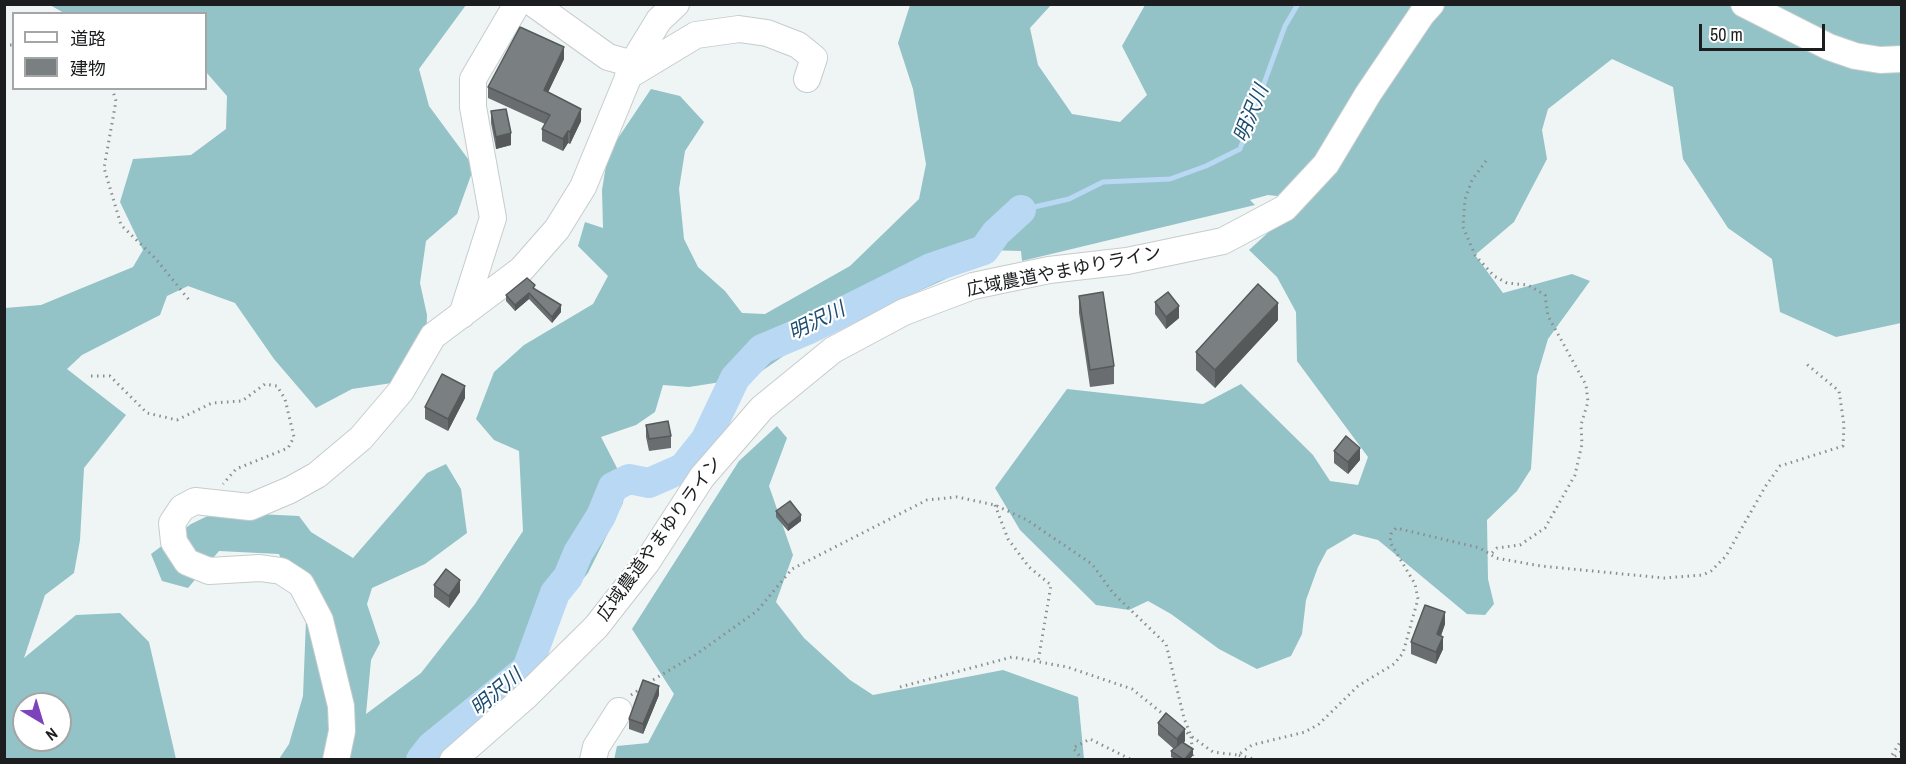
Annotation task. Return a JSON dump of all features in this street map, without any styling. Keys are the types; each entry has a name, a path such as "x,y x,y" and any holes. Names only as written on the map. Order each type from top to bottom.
{"street":[{"path":"462,315 493,218 472,107 472,79 518,4"},
{"path":"534,4 608,57 631,70"},
{"path":"336,759 342,731 341,706 320,620 301,584 281,571 260,568 209,571 187,562 174,542 172,523 182,508 195,501 250,507 317,475 361,438 401,392 434,336 521,270 557,229 583,187 631,70 659,20 676,4"},
{"name":"広域農道やまゆりライン","path":"453,759 525,697 596,627 647,562 702,477 762,408 833,350 904,312 973,286 1049,270 1127,261 1223,241 1285,208 1326,164 1368,94 1431,4"},
{"path":"1744,4 1829,47 1856,56 1902,60"},
{"path":"631,70 696,35 739,29 766,33 798,45 814,58 807,79"},
{"path":"593,759 596,747 619,711"}],"path":[{"path":"113,90 116,101 104,168 121,225 156,259 189,300"},
{"path":"1486,161 1472,180 1465,200 1463,227 1467,237 1475,255 1494,276 1507,283 1528,285 1545,295 1548,316 1586,385 1588,402 1581,425 1582,444 1575,475 1545,528 1520,545 1497,548 1490,555"},
{"path":"1238,757 1252,745 1305,732 1319,724 1358,686 1394,664 1403,653 1418,599 1415,584 1390,542 1391,534 1396,528 1480,548 1490,555 1541,566 1664,578 1703,575 1711,571 1726,556 1765,487 1780,466 1843,446 1844,425 1839,392 1804,362"},
{"path":"91,376 110,376 147,413 177,420 212,403 242,401 265,384 277,386 285,399 294,437 288,448 237,469 208,501"},
{"path":"619,711 633,693 698,653 757,611 792,569 927,500 957,497 995,505 1027,520 1092,564 1113,593 1166,644 1184,718 1191,736 1193,759"},
{"path":"995,505 1008,539 1029,567 1051,585 1038,662"},
{"path":"900,687 1012,657 1067,667 1132,689 1213,752 1258,759"},
{"path":"1083,759 1072,748 1090,739 1132,759"},
{"path":"1890,759 1902,739"},
{"path":"1890,759 1902,751"}],"shaded area":[{"path":"50,5 466,5 419,69 429,106 474,167 457,214 426,241 420,283 427,315 425,378 352,389 316,408 274,359 235,303 188,286 167,296 160,315 82,355 67,369 126,415 84,468 80,540 74,573 45,595 24,658 76,615 120,613 149,642 176,759 5,760 5,308 41,305 133,267 143,250 120,202 133,159 191,155 226,129 227,96 207,73 207,12 62,12"},
{"path":"910,5 1051,5 1030,28 1038,65 1072,114 1120,122 1147,95 1122,46 1145,5 1901,5 1901,323 1836,337 1780,312 1772,259 1728,228 1683,159 1673,87 1612,59 1548,109 1542,130 1547,159 1514,222 1475,255 1503,293 1572,274 1590,281 1548,339 1537,376 1531,469 1517,491 1487,520 1488,579 1494,604 1485,615 1467,614 1378,540 1354,534 1327,550 1318,567 1306,600 1302,634 1291,656 1257,669 1219,649 1171,614 1148,601 1129,610 1096,605 1020,530 995,488 1067,389 1203,404 1241,384 1313,455 1330,481 1358,485 1368,457 1297,361 1296,312 1277,277 1249,250 1305,199 1268,195 1250,200 1255,205 1022,261 1021,251 984,250 948,278 801,344 753,377 689,387 663,385 655,412 636,425 601,437 617,468 623,503 588,573 559,608 531,675 435,759 279,759 289,744 303,696 306,620 279,554 219,551 188,588 162,581 151,554 191,524 216,512 299,516 311,532 353,558 427,473 446,464 461,489 467,533 425,564 372,588 367,604 380,643 371,660 366,714 421,673 475,604 523,531 519,451 494,440 476,419 494,372 524,345 593,304 608,276 578,246 585,222 603,228 602,190 608,153 651,89 680,96 704,122 685,151 679,189 684,239 698,267 725,291 742,313 765,314 850,266 919,199 926,164 913,89 898,43"},
{"path":"777,426 787,438 769,486 793,555 776,602 804,638 850,680 873,695 1003,670 1078,697 1084,759 614,760 617,746 648,743 674,694 632,629 739,461"}],"building":[{"path":"520,27 564,47 544,90 581,109 570,132 568,131 563,139 542,129 550,115 488,87"},
{"path":"506,109 511,133 496,137 491,111"},
{"path":"527,278 535,285 533,288 561,305 552,317 529,293 515,305 506,295"},
{"path":"1258,284 1278,303 1215,370 1196,352"},
{"path":"1103,292 1114,366 1090,370 1079,296"},
{"path":"1168,292 1179,306 1166,317 1155,302"},
{"path":"442,374 465,386 448,419 425,407"},
{"path":"668,421 671,436 649,439 646,425"},
{"path":"1346,436 1360,448 1348,462 1334,451"},
{"path":"790,501 801,515 788,525 776,511"},
{"path":"446,569 460,580 449,596 434,585"},
{"path":"1425,605 1445,612 1437,634 1443,637 1436,652 1411,642"},
{"path":"643,680 659,686 643,724 629,719"},
{"path":"1166,713 1185,729 1177,739 1158,723"},
{"path":"1182,742 1193,749 1185,759 1171,751"}],"waterway":[{"name":"明沢川","path":"1021,210 1069,199 1103,182 1170,179 1206,166 1240,149 1285,26 1298,4"},
{"name":"明沢川","path":"421,760 431,747 527,669 555,593 568,577 578,553 601,516 613,487 629,479 649,483 683,468 706,439 735,378 762,349 807,330 931,268 984,250 996,233 1021,210"}]}
